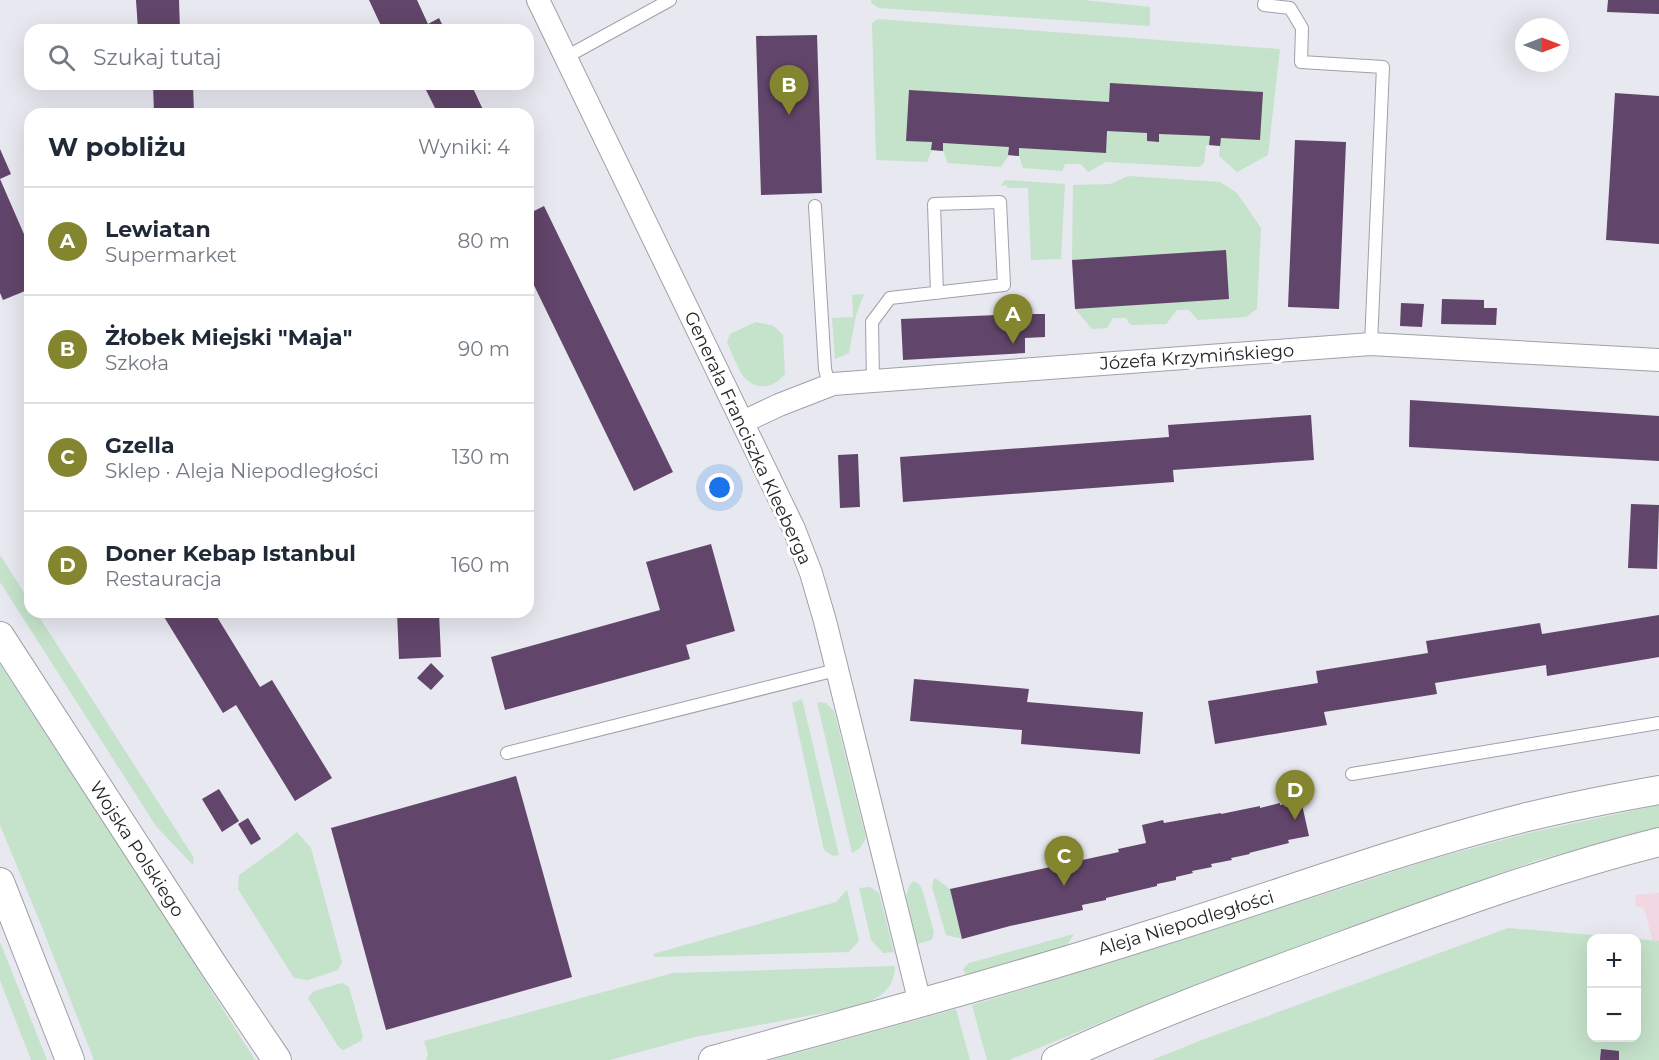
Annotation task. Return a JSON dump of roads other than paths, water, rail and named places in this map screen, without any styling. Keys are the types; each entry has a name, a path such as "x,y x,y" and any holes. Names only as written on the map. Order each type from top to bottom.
{"street":[{"name":"Generała Franciszka Kleeberga","path":"538,0 743,422 794,529 812,573 920,1003"},
{"name":"Józefa Krzymińskiego","path":"743,422 833,384 1371,344 1659,360"},
{"name":"Wojska Polskiego","path":"0,636 214,968 277,1060"},
{"name":"Aleja Niepodległości","path":"713,1060 920,1003 1153,934 1465,834 1524,818 1659,790"},
{"path":"1056,1060 1192,1001 1358,940 1610,854 1659,842"},
{"path":"0,882 70,1060"}],"lane":[{"path":"566,57 670,0"},
{"path":"1265,0 1264,5 1290,8 1302,28 1301,62 1383,66 1371,344"},
{"path":"873,381 872,322 890,298 937,293 1004,285 1000,202 934,204 937,293"},
{"path":"815,206 825,369 829,385"},
{"path":"507,753 836,670"},
{"path":"1352,774 1659,723"}],"place":[{"name":"Żłobek Miejski \"Maja\"","path":"789,115"},
{"name":"Lewiatan","path":"1013,344"},
{"name":"Doner Kebap Istanbul","path":"1295,820"},
{"name":"Gzella","path":"1064,886"}]}
